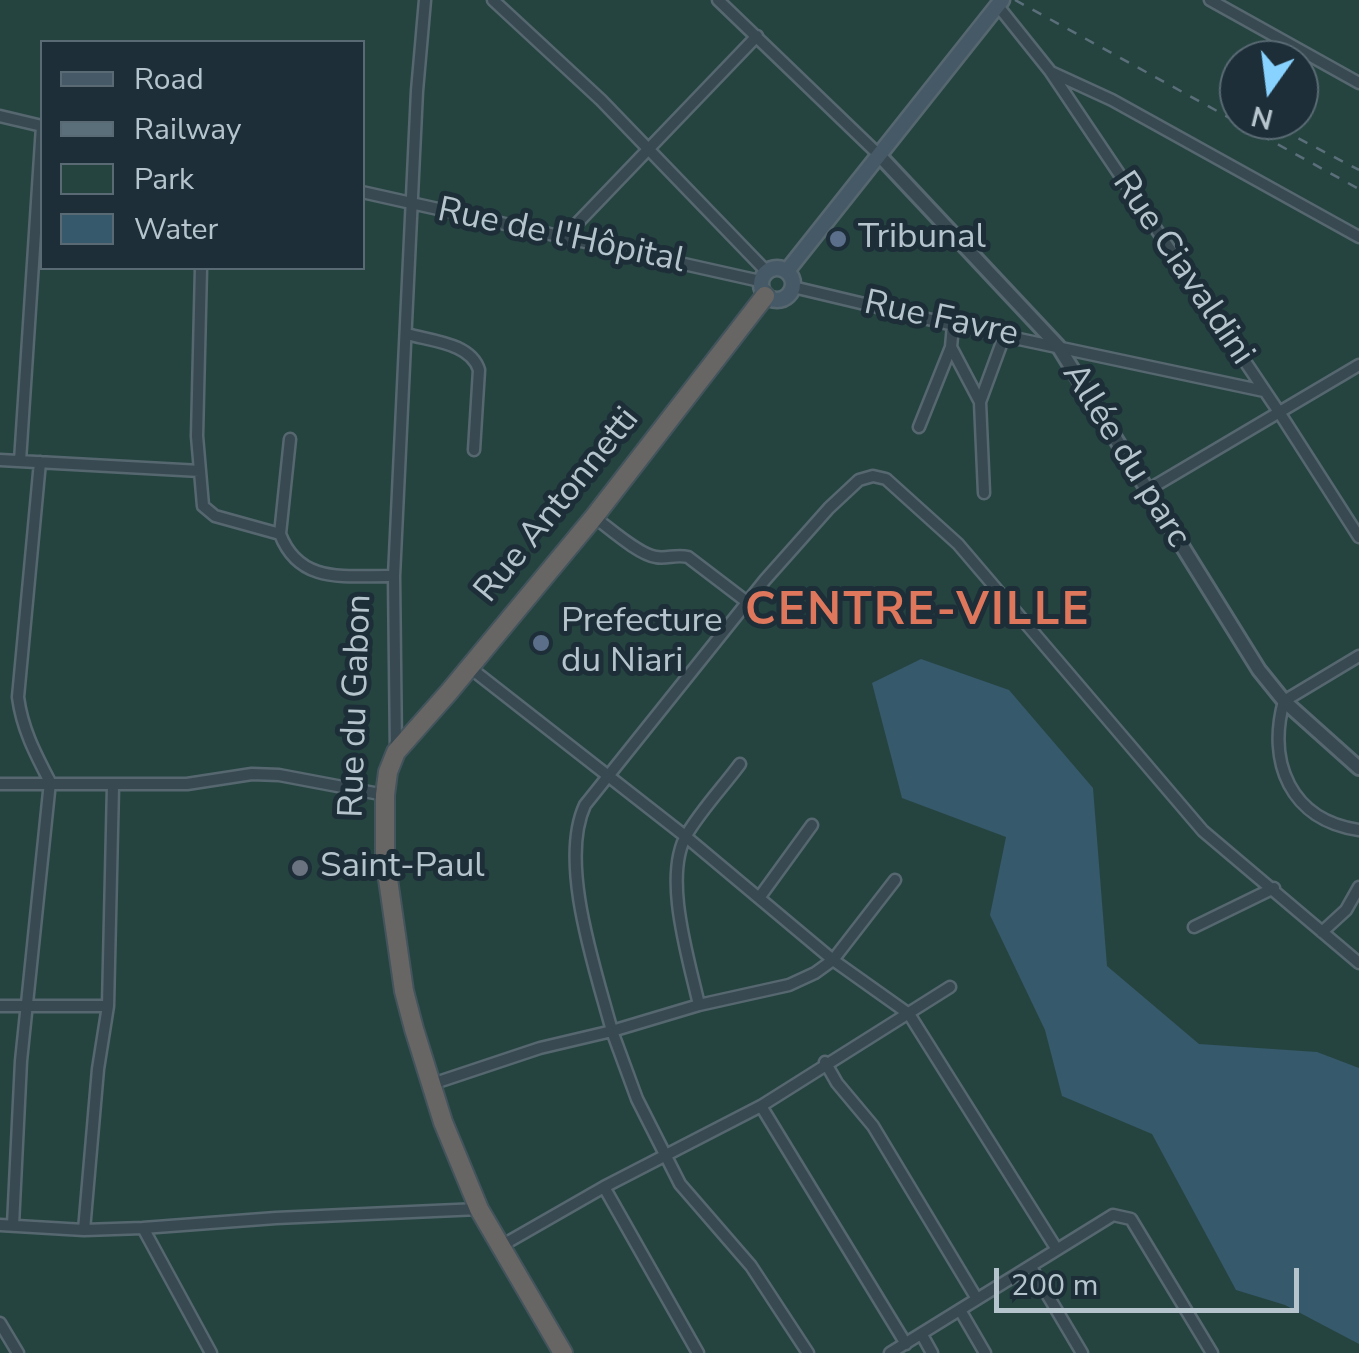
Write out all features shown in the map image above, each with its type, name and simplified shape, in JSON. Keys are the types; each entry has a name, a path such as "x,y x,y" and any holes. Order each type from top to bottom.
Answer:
{"highway":[{"name":"Rue Antonnetti","path":"396,752 594,517 764,283"},
{"name":"Rue du Gabon","path":"396,752 385,795 385,858 404,992 443,1122 479,1209 564,1353"}],"main road":[{"path":"787,271 1000,3"},
{"path":"776,268 787,271 793,287 785,298 771,300 764,283 776,268"}],"street":[{"name":"Rue du Gabon","path":"396,752 394,576 417,91 425,0"},
{"path":"493,0 649,150 764,283"},
{"path":"718,0 878,154"},
{"path":"1210,0 1359,83"},
{"name":"Rue Ciavaldini","path":"1000,3 1279,412 1359,537"},
{"path":"566,236 757,36"},
{"path":"1050,72 1112,100 1359,237"},
{"path":"0,116 40,126"},
{"name":"Allée du parc","path":"878,154 1058,346 1259,670 1284,701 1359,768"},
{"path":"20,462 40,157"},
{"name":"Rue de l'Hôpital","path":"365,193 764,283"},
{"path":"201,270 197,436 203,506 207,512 280,534"},
{"name":"Rue Favre","path":"793,287 1264,392"},
{"path":"919,427 951,347 953,325"},
{"path":"407,334 466,350 476,359 479,370 474,450"},
{"path":"984,493 980,402 1005,334"},
{"path":"951,347 980,402"},
{"path":"1146,491 1359,365"},
{"path":"290,439 280,534 288,555 320,573 394,576"},
{"path":"0,460 200,471"},
{"path":"40,462 18,697 32,748 50,782 6,1225 84,1230 479,1209"},
{"path":"808,1353 751,1266 690,1197 636,1099 612,1032 580,911 578,821 585,805 747,602 828,508 859,480 873,476 886,479 958,544 1203,831 1359,963"},
{"path":"594,517 645,554 656,558 678,554 688,557 747,602"},
{"path":"1359,656 1284,701 1277,728 1277,747 1290,790 1332,823 1359,830"},
{"path":"469,667 685,836 833,960 909,1014 1056,1248"},
{"path":"699,1005 679,910 680,856 685,836 740,764"},
{"path":"0,784 187,784 228,776 265,775 385,795"},
{"path":"84,1230 98,1069 108,1006 113,786"},
{"path":"760,898 812,825"},
{"path":"432,1084 540,1048 789,984 816,973 833,960 894,880"},
{"path":"1322,932 1346,910 1359,887"},
{"path":"1194,927 1274,888"},
{"path":"501,1246 604,1187 761,1106 825,1062 950,987"},
{"path":"0,1006 108,1006"},
{"path":"825,1062 872,1126 978,1299"},
{"path":"761,1106 906,1344"},
{"path":"604,1187 698,1353"},
{"path":"890,1353 1114,1215 1130,1218 1212,1353"},
{"path":"143,1228 211,1353"},
{"path":"1031,1267 1082,1353"},
{"path":"960,1310 986,1353"},
{"path":"0,1323 18,1353"},
{"path":"922,1335 932,1353"}],"green space":[{"path":"0,0 1359,0 1359,1353 0,1353"}],"water":[{"path":"921,659 1009,690 1093,788 1107,966 1199,1044 1317,1052 1359,1068 1359,1344 1285,1305 1236,1290 1152,1134 1062,1096 1045,1030 990,915 1006,837 902,798 872,683"}],"railway":[{"path":"1015,0 1359,189"},
{"path":"1301,140 1359,170"}],"place":[{"name":"Tribunal","path":"838,239"},
{"name":"Prefecture du Niari","path":"541,643"},
{"name":"Saint-Paul","path":"300,868"}],"district":[{"name":"CENTRE-VILLE","path":"918,613"}]}
